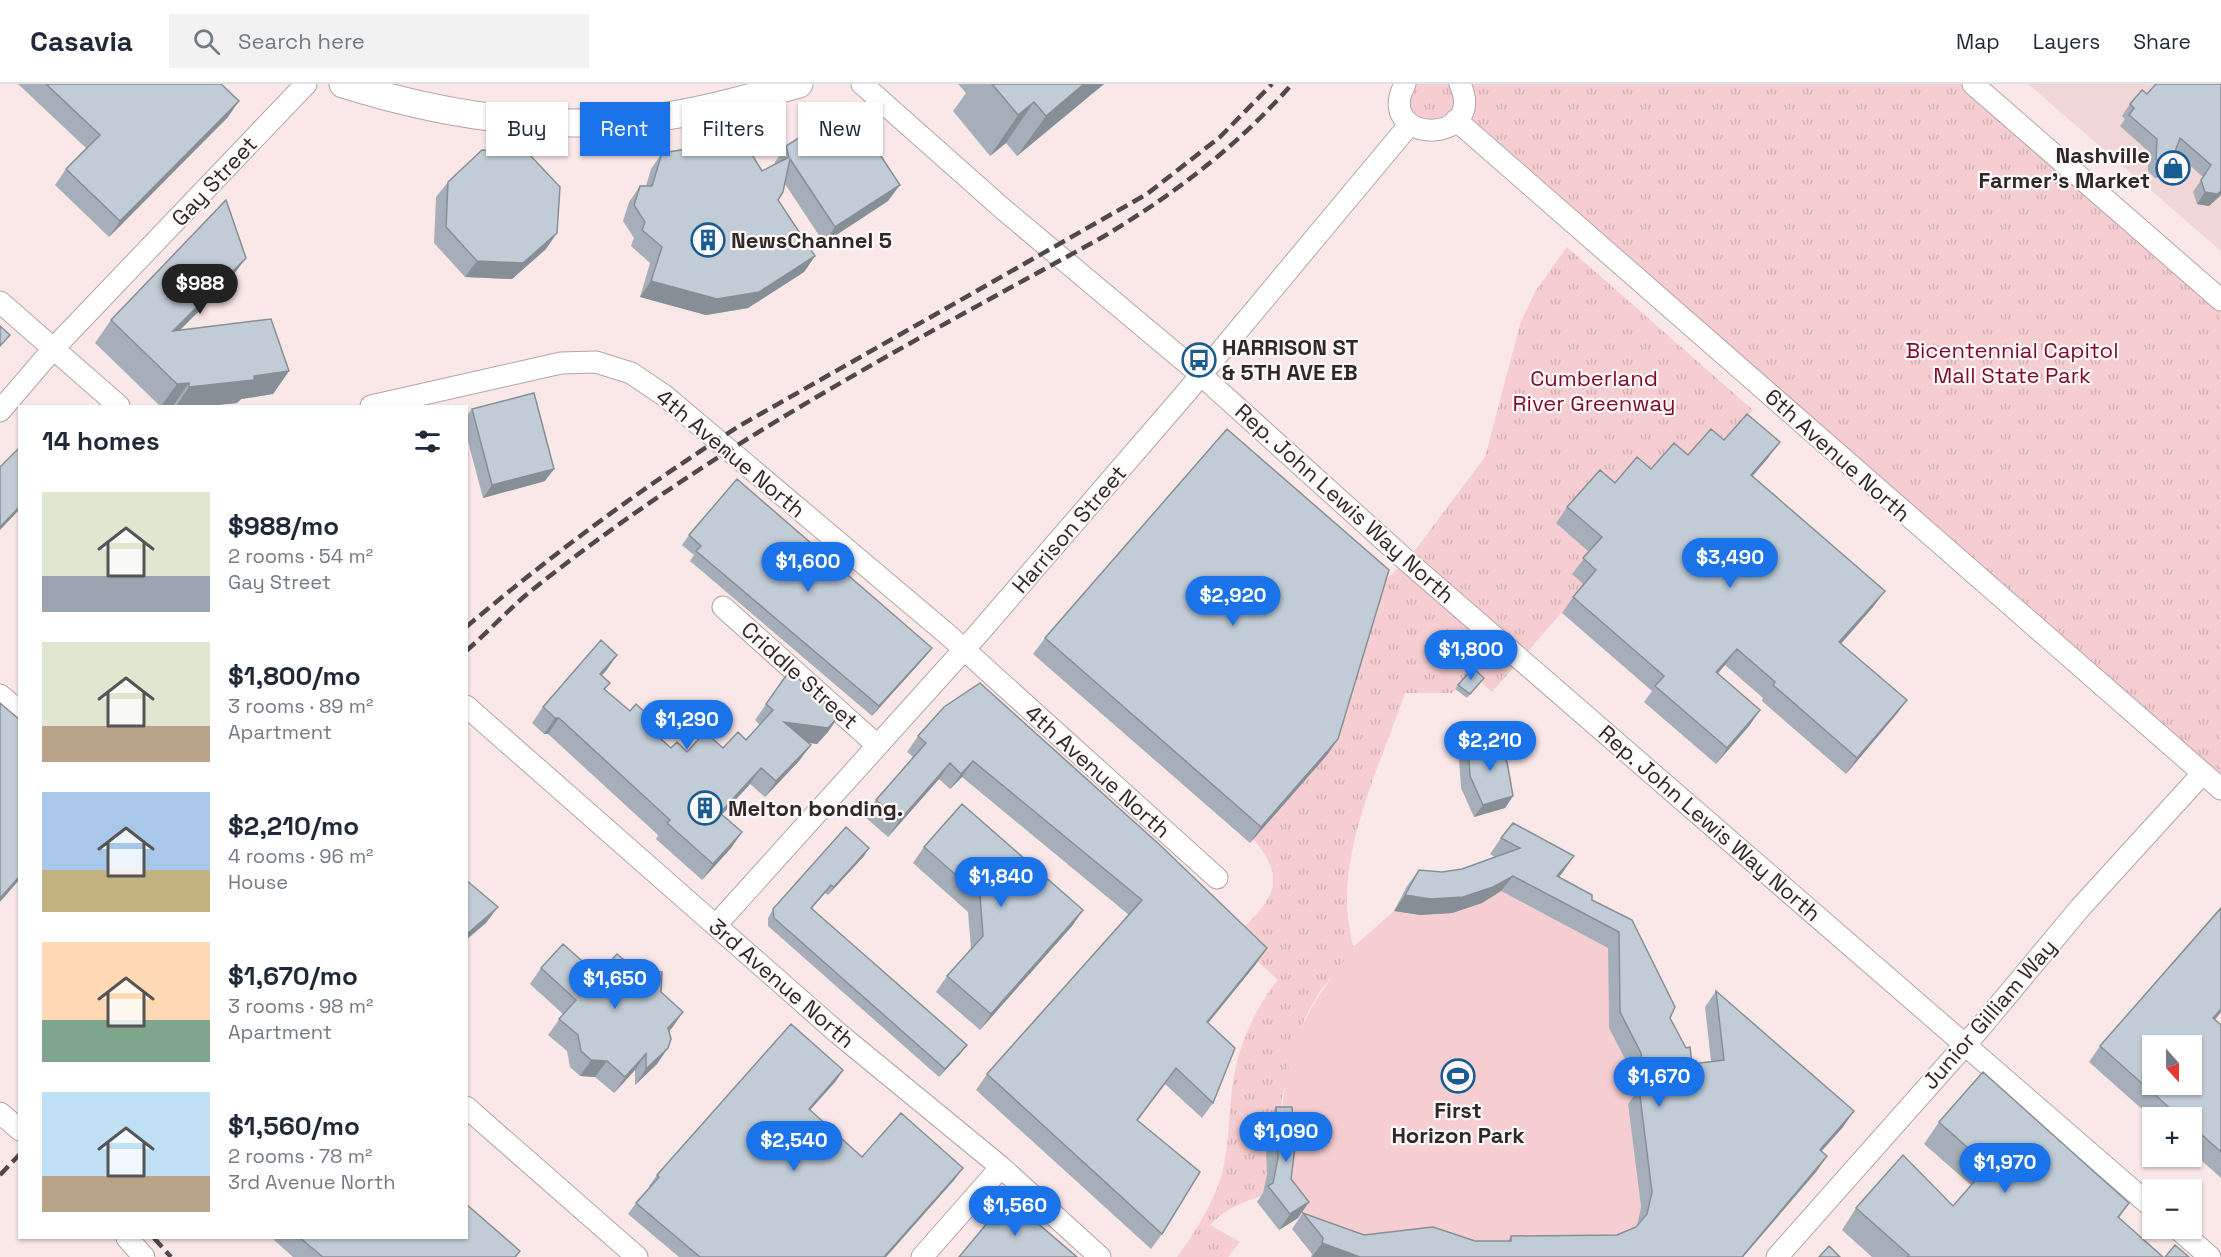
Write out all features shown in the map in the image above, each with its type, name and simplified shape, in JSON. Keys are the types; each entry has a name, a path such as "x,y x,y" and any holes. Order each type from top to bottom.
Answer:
{"main road":[{"path":"343,84 388,98 457,114 543,124 636,120 734,102 799,84"}],"street":[{"name":"Gay Street","path":"0,411 53,349 306,84"},
{"name":"Rep. John Lewis Way North","path":"862,84 997,204 1201,375 1415,568 2142,1198"},
{"path":"1405,84 1400,103 1402,112 1410,124 1420,130 1436,132 1445,129 1456,120 1464,101 1460,84"},
{"path":"1973,84 2221,300"},
{"name":"6th Avenue North","path":"1456,120 2221,789"},
{"name":"Harrison Street","path":"716,925 963,650 1201,375 1410,124"},
{"path":"0,302 118,405"},
{"name":"4th Avenue North","path":"375,405 561,363 596,362 631,373 665,396 963,650 1217,879"},
{"name":"Criddle Street","path":"723,606 877,745"},
{"path":"0,695 18,710"},
{"name":"3rd Avenue North","path":"468,708 839,1034 1001,1167 1100,1257"},
{"name":"Junior Gilliam Way","path":"1777,1257 2080,908 2203,773"},
{"path":"468,1109 637,1257"},
{"path":"0,1113 18,1128"},
{"path":"922,1257 1001,1167"},
{"path":"128,1239 144,1257"},
{"path":"2190,1239 2210,1257"}],"shaded area":[{"name":"Nashville Farmer's Market","path":"2028,84 2221,84 2221,251"}],"green space":[{"name":"Bicentennial Capitol Mall State Park","path":"1405,84 1973,84 2221,300 2221,789 1456,120 1416,128"},
{"name":"Cumberland River Greenway","path":"1567,247 1753,410 1713,456 1591,553 1585,586 1492,692 1470,672 1452,693 1405,693 1367,797 1352,850 1347,904 1354,950 1320,991 1304,1020 1282,1097 1281,1117 1268,1165 1263,1196 1234,1207 1210,1225 1240,1242 1228,1257 1177,1257 1201,1220 1220,1181 1226,1151 1234,1076 1240,1052 1259,1007 1278,980 1233,939 1264,905 1273,882 1272,870 1265,855 1253,839 1378,586 1407,561 1485,457 1521,321 1536,290"},
{"name":"First Horizon Park","path":"1501,891 1608,948 1609,1028 1630,1069 1633,1103 1628,1104 1641,1207 1638,1226 1621,1246 1313,1237 1279,1195 1284,1092 1289,1064 1298,1037 1311,1010 1353,947 1394,911 1422,915 1449,912 1475,904"}],"building":[{"path":"46,84 221,84 239,101 120,221 66,169 100,135"},
{"path":"992,84 1084,84 1046,116 1034,102 1018,115"},
{"path":"2156,84 2221,84 2221,191 2217,194 2205,192 2201,180 2211,165 2180,138 2171,163 2163,166 2156,159 2157,139 2129,115 2134,108 2130,104 2142,90 2147,94"},
{"name":"NewsChannel 5","path":"798,138 798,156 881,156 900,185 835,227 790,159 783,192 778,200 815,256 759,292 717,299 651,281 662,247 642,230 645,222 634,205 640,186 652,186 661,156 670,156 670,152 682,150 682,156 753,156 762,171 789,157 786,146"},
{"path":"482,150 486,150 486,156 531,156 560,187 557,233 523,263 477,261 446,227 448,182"},
{"path":"226,200 246,258 173,331 271,319 289,371 254,376 254,380 189,387 189,383 177,384 111,320"},
{"path":"0,326 10,335 0,346"},
{"path":"534,393 554,469 492,485 472,409"},
{"path":"1747,414 1780,442 1751,475 1885,591 1839,642 1907,700 1857,758 1773,685 1775,682 1737,649 1716,672 1760,710 1727,748 1655,686 1664,676 1573,597 1596,570 1583,558 1602,537 1567,507 1600,470 1615,483 1637,457 1651,469 1674,443 1688,455 1711,429 1724,440"},
{"path":"1227,429 1389,570 1338,739 1261,827 1045,638"},
{"path":"18,449 18,508 0,527 0,467"},
{"path":"737,479 932,648 879,706 696,551 701,546 689,535"},
{"path":"601,640 617,655 600,674 610,683 604,689 630,711 636,704 649,716 643,723 671,748 677,742 687,752 705,732 723,748 738,732 746,740 773,710 766,704 790,670 810,690 816,689 822,694 823,701 839,716 828,728 784,722 811,745 776,781 761,768 720,813 742,832 713,864 667,823 670,820 559,718 555,718 543,707"},
{"path":"1473,668 1484,678 1470,694 1458,685"},
{"path":"980,683 1161,846 1267,948 1207,1022 1235,1048 1213,1103 1176,1068 1137,1120 1200,1172 1162,1234 987,1074 1142,900 973,761 961,774 950,763 899,821 876,800 926,743 918,736 944,707"},
{"path":"0,703 18,718 18,878 0,898"},
{"path":"1493,739 1507,762 1513,796 1483,805 1470,776 1468,747"},
{"path":"962,804 1083,910 991,1014 947,976 983,936 980,896 924,847"},
{"path":"1513,823 1574,856 1557,876 1592,895 1592,900 1632,920 1675,1007 1670,1018 1686,1048 1690,1047 1692,1064 1724,1060 1716,991 1854,1111 1820,1150 1827,1156 1742,1257 1360,1257 1322,1243 1323,1238 1303,1213 1364,1235 1433,1227 1475,1241 1511,1241 1511,1236 1617,1235 1636,1227 1647,1214 1652,1192 1639,1088 1644,1087 1641,1053 1620,1012 1619,932 1513,876 1493,887 1463,897 1431,899 1405,895 1419,870 1442,872 1462,869 1520,848 1501,838"},
{"path":"846,827 869,848 834,887 831,885 811,908 967,1045 945,1069 774,918 773,909"},
{"path":"468,882 498,907 468,933"},
{"path":"2221,908 2221,1009 2213,1018 2221,1025 2221,1152 2202,1135 2202,1107 2169,1107 2155,1095 2202,1095 2202,1035 2142,1035 2142,1083 2100,1046"},
{"path":"563,944 598,975 617,954 636,970 662,972 661,992 683,1012 668,1028 671,1039 668,1048 646,1069 646,1054 625,1077 607,1061 591,1060 581,1051 578,1035 559,1019 576,1000 541,968"},
{"path":"791,1024 843,1070 809,1109 862,1157 901,1113 963,1168 884,1257 700,1257 636,1203 659,1177 657,1175"},
{"path":"1983,1072 2129,1203 2118,1217 2163,1257 1907,1257 1909,1255 1856,1208 1903,1155 1953,1206 1988,1166 1939,1122"},
{"path":"1276,1107 1292,1107 1295,1147 1291,1179 1309,1202 1290,1214 1268,1186 1273,1183 1278,1158"},
{"path":"1008,1198 1077,1257 959,1257"},
{"path":"468,1206 520,1251 515,1257 323,1257 301,1239 468,1239"},
{"path":"2175,1245 2189,1257 2165,1257"},
{"path":"1829,1246 1840,1257 1819,1257"}],"railway":[{"path":"468,625 600,521 741,425 1147,194 1220,137 1272,84"},
{"path":"468,649 526,595 593,543 662,494 733,448 878,361 1101,238 1153,205 1227,149 1292,84"},
{"path":"0,1175 18,1156"},
{"path":"155,1239 171,1257"}],"place":[{"name":"Nashville Farmer's Market","path":"2173,168"},
{"name":"NewsChannel 5","path":"708,240"},
{"name":"HARRISON ST & 5TH AVE EB","path":"1199,360"},
{"name":"Melton bonding.","path":"705,808"},
{"name":"First Horizon Park","path":"1458,1076"}]}
